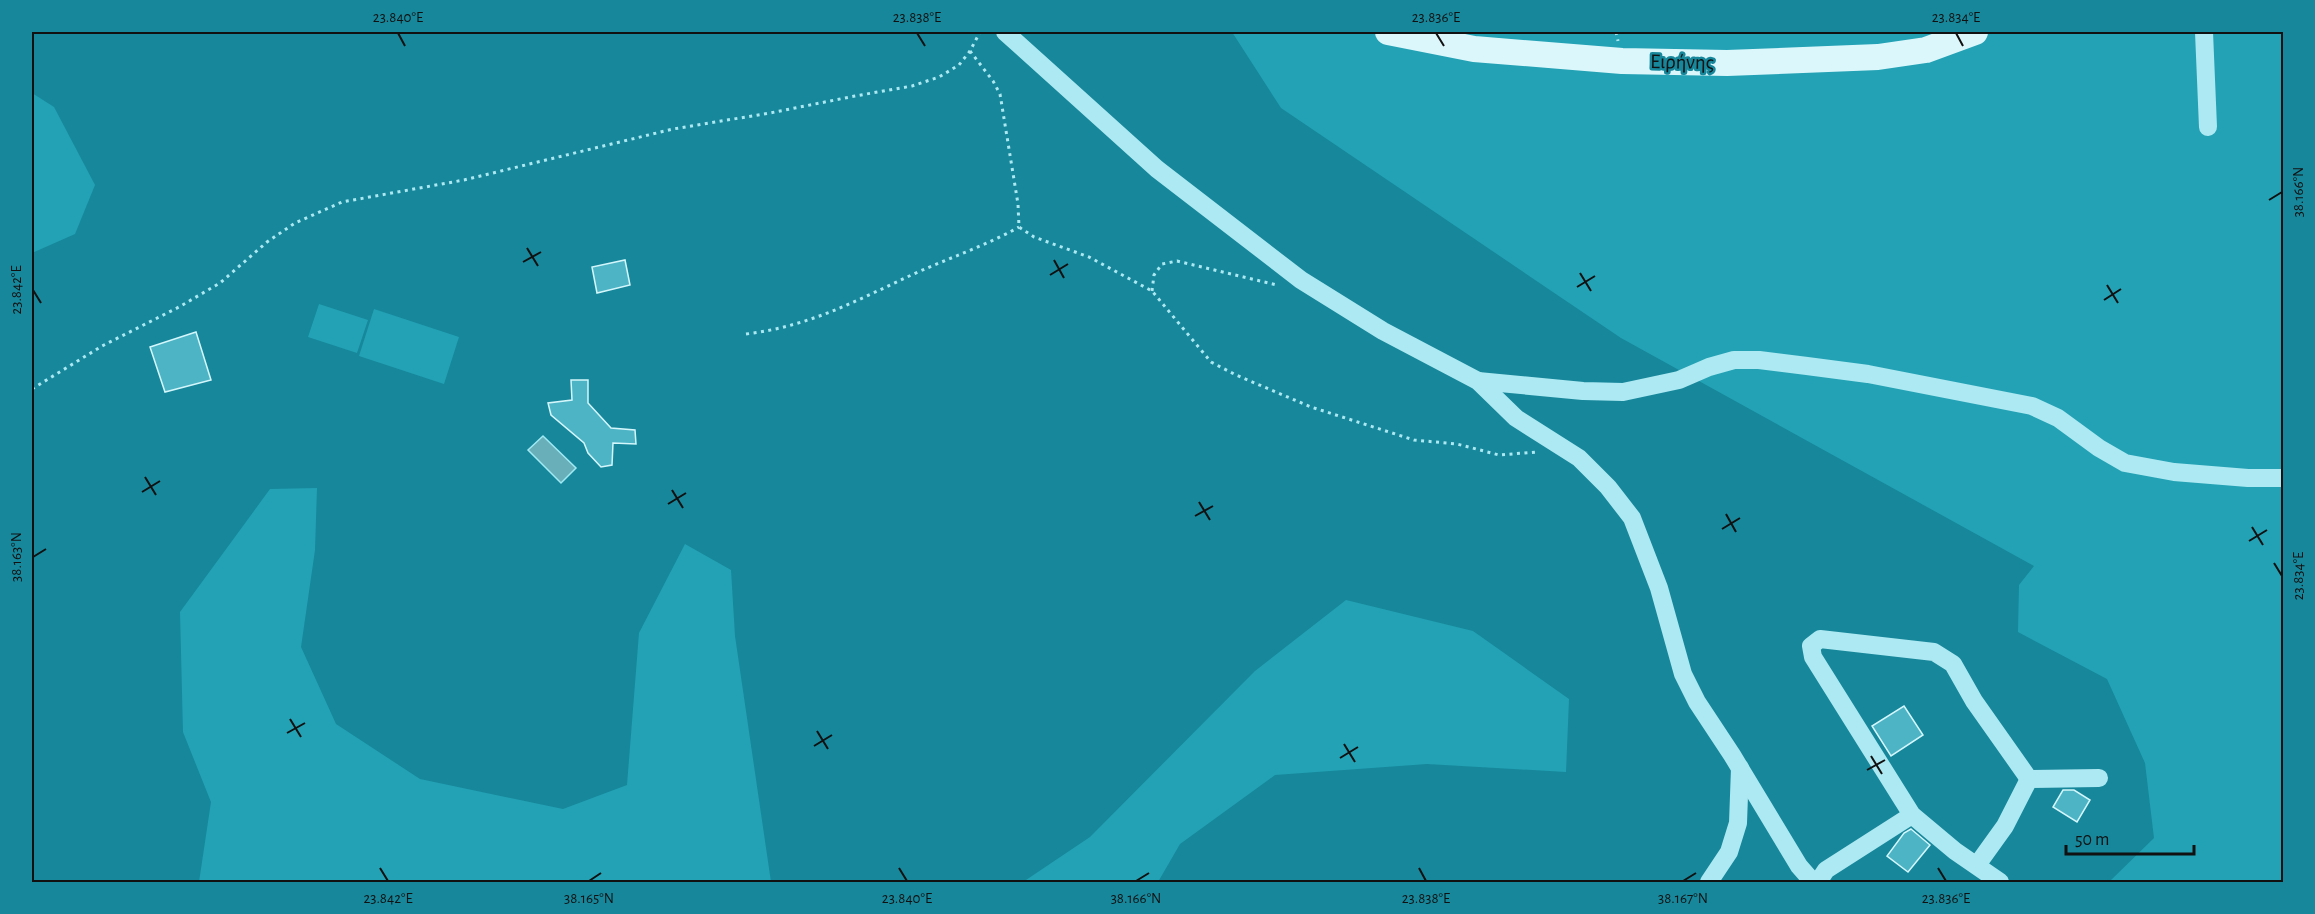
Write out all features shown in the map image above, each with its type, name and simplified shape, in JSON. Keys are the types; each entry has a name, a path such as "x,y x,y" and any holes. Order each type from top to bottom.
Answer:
{"street":[{"path":"1005,32 1157,169 1300,279 1383,331 1478,381 1516,418 1579,458 1608,487 1632,518 1659,588 1683,674 1697,702 1799,866 1814,882"},
{"name":"Ειρήνης","path":"1388,32 1474,49 1622,60 1727,63 1878,57 1926,50 1975,32"},
{"path":"2204,32 2208,127"},
{"path":"1478,381 1582,391 1623,392 1679,380 1709,367 1734,360 1788,363 1868,374 2032,406 2058,418 2099,448 2125,463 2174,472 2248,478 2283,478"},
{"path":"2000,882 1955,851 1912,816 1813,657 1811,646 1820,639 1934,652 1953,664 1974,701 2029,779"},
{"path":"1709,882 1729,852 1738,823 1740,768"},
{"path":"2029,779 2099,778"},
{"path":"1977,866 2005,826 2029,779"},
{"path":"1818,882 1827,870 1912,816"}],"path":[{"path":"32,389 102,346 179,307 220,283 267,242 295,223 342,202 464,180 673,129 912,87 939,77 959,65 980,32"},
{"path":"970,51 1000,94 1018,204 1019,227"},
{"path":"1019,227 1034,237 1089,257 1152,291 1211,362 1311,407 1414,440 1457,444 1499,455 1530,454 1562,446"},
{"path":"746,334 804,323 846,307 912,275 994,241 1019,227"},
{"path":"1152,291 1154,276 1162,264 1177,261 1288,287"}],"green space":[{"path":"1232,32 2283,32 2283,882 2109,882 2154,838 2145,763 2107,679 2018,632 2019,585 2034,566 1621,338 1281,108"},
{"path":"32,93 54,107 95,185 75,234 32,253"},
{"path":"319,304 368,320 357,353 308,337"},
{"path":"374,309 459,337 444,384 359,356"},
{"path":"317,488 315,550 301,647 336,724 420,779 563,809 627,785 639,633 685,544 731,570 735,636 771,882 199,882 211,802 183,732 180,612 270,489"},
{"path":"1346,600 1473,631 1569,699 1566,772 1427,764 1275,775 1180,844 1158,882 1023,882 1090,837 1255,671"}],"water":[{"path":"543,436 576,468 561,483 528,450"}],"building":[{"path":"625,260 630,285 597,293 592,267"},
{"path":"196,332 211,380 165,392 150,347"},
{"path":"571,380 588,380 588,403 611,428 635,430 636,444 613,443 612,465 601,467 588,453 584,443 551,415 548,403 572,400"},
{"path":"1904,706 1923,735 1891,756 1872,726"},
{"path":"2063,790 2074,790 2090,800 2077,822 2053,807"},
{"path":"1911,829 1930,845 1908,872 1887,856 1904,833"}]}
